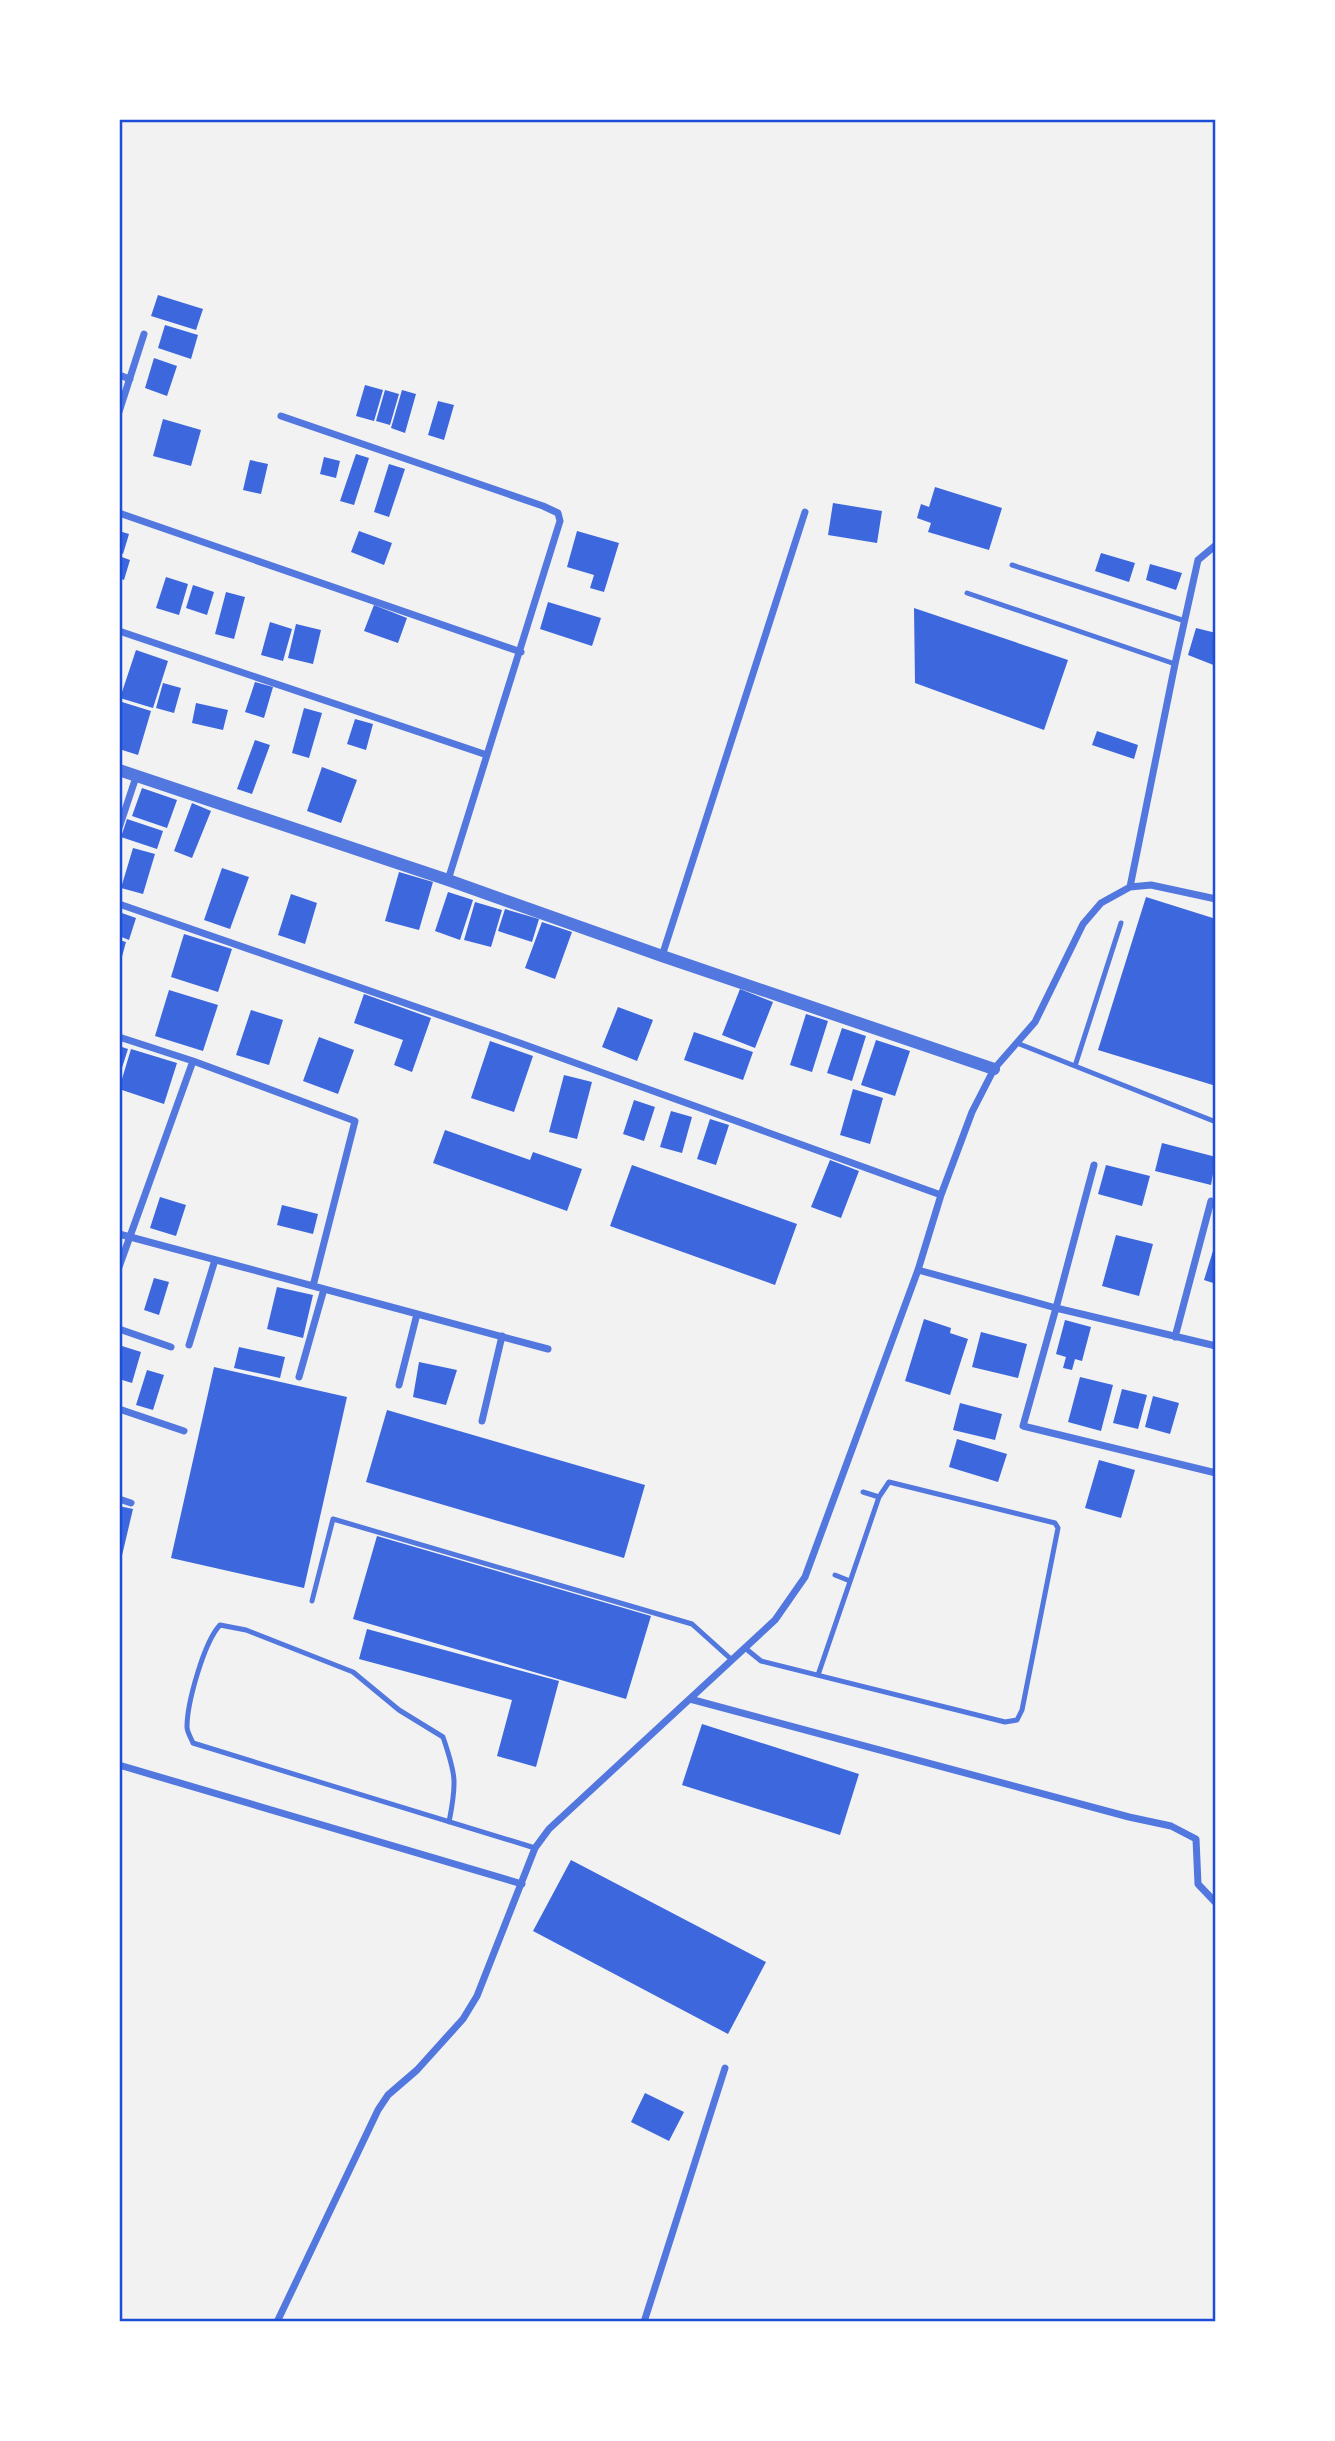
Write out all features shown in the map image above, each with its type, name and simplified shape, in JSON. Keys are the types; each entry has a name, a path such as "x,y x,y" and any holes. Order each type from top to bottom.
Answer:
{"street":[{"path":"119,412 145,334"},
{"path":"119,375 130,379"},
{"path":"281,416 558,513 560,521 521,652 448,880"},
{"path":"662,956 804,512"},
{"path":"119,513 521,652"},
{"path":"1130,887 1198,560 1216,545"},
{"path":"119,631 487,755"},
{"path":"119,770 448,880 993,1069"},
{"path":"119,828 136,777"},
{"path":"277,2322 378,2110 388,2095 417,2070 463,2019 477,1996 535,1849 549,1829 775,1620 805,1577 918,1270 941,1195 972,1112 993,1069 1035,1022 1083,923 1101,903 1130,887 1151,885 1216,899"},
{"path":"119,904 520,1043 941,1195"},
{"path":"119,1037 193,1060 355,1121 313,1286"},
{"path":"119,1266 193,1060"},
{"path":"1094,1166 1023,1426 1216,1473"},
{"path":"1175,1337 1211,1200"},
{"path":"119,1234 548,1349"},
{"path":"189,1345 215,1260"},
{"path":"918,1270 1056,1308 1216,1346"},
{"path":"299,1377 324,1289"},
{"path":"399,1385 417,1314"},
{"path":"119,1329 171,1347"},
{"path":"482,1421 502,1336"},
{"path":"119,1409 184,1431"},
{"path":"119,1499 131,1503"},
{"path":"690,1699 1116,1814 1171,1826 1196,1839 1198,1884 1216,1903"},
{"path":"119,1765 522,1884"},
{"path":"644,2322 725,2068"}],"lane":[{"path":"1012,565 1185,621"},
{"path":"967,593 1175,664"},
{"path":"1075,1066 1121,922"},
{"path":"1017,1043 1216,1122"},
{"path":"745,1648 761,1661 1005,1722 1017,1720 1022,1710 1058,1528 1055,1523 889,1482 879,1497 818,1675"},
{"path":"863,1492 879,1497"},
{"path":"312,1601 333,1519 692,1624 732,1660"},
{"path":"835,1575 850,1581"},
{"path":"449,1822 455,1794 455,1773 443,1737 399,1710 353,1672 246,1630 219,1625 211,1635 198,1676 187,1729 193,1742 535,1849"}],"building":[{"path":"158,295 203,309 196,330 151,316"},
{"path":"165,325 198,335 191,359 158,348"},
{"path":"154,358 177,366 167,396 145,388"},
{"path":"365,385 383,390 374,421 356,416"},
{"path":"385,390 399,394 390,425 376,421"},
{"path":"402,390 416,394 405,433 391,428"},
{"path":"438,401 454,405 444,440 428,435"},
{"path":"163,419 201,430 191,466 153,456"},
{"path":"356,454 369,458 354,505 340,501"},
{"path":"324,457 340,461 336,478 320,474"},
{"path":"250,460 268,464 261,494 243,490"},
{"path":"389,464 405,469 389,517 374,512"},
{"path":"935,487 1002,508 989,550 928,532 931,523 917,518 921,504 929,507"},
{"path":"833,503 882,511 877,543 828,535"},
{"path":"119,531 129,534 123,554 119,552"},
{"path":"359,531 392,543 384,565 351,552"},
{"path":"577,531 619,543 604,592 590,588 594,575 567,567"},
{"path":"1101,553 1135,563 1129,582 1095,571"},
{"path":"119,556 130,560 124,580 119,578"},
{"path":"1150,564 1182,573 1176,590 1146,580"},
{"path":"166,577 188,584 179,615 156,608"},
{"path":"193,585 214,592 207,615 186,608"},
{"path":"226,592 245,597 234,639 215,634"},
{"path":"548,602 601,618 592,646 540,629"},
{"path":"374,605 407,618 398,643 364,631"},
{"path":"914,608 1068,660 1044,730 915,683"},
{"path":"270,622 292,629 283,661 261,655"},
{"path":"296,624 321,630 313,664 288,658"},
{"path":"1196,628 1216,633 1216,666 1188,655"},
{"path":"136,650 168,661 153,708 120,698"},
{"path":"255,682 273,687 264,718 245,712"},
{"path":"163,683 181,688 174,713 156,708"},
{"path":"122,702 151,711 138,755 119,749 119,712"},
{"path":"196,703 228,710 223,730 192,723"},
{"path":"304,708 322,713 309,758 292,753"},
{"path":"355,719 373,724 366,750 347,744"},
{"path":"1097,731 1138,745 1134,759 1092,745"},
{"path":"255,740 270,745 252,794 237,789"},
{"path":"322,767 357,780 341,823 307,811"},
{"path":"142,788 177,800 167,828 132,816"},
{"path":"192,803 211,811 192,858 174,851"},
{"path":"127,819 163,831 157,849 121,837"},
{"path":"133,848 155,854 143,894 121,888"},
{"path":"222,868 249,877 230,929 204,920"},
{"path":"399,872 433,882 419,930 385,921"},
{"path":"448,892 473,900 460,940 435,931"},
{"path":"291,894 317,903 305,944 278,935"},
{"path":"1146,897 1216,919 1216,1086 1098,1050"},
{"path":"475,902 502,910 491,947 464,940"},
{"path":"505,909 539,919 532,942 498,931"},
{"path":"119,912 136,918 129,940 119,936"},
{"path":"542,922 572,932 555,979 525,968"},
{"path":"184,934 232,949 218,992 171,977"},
{"path":"119,940 126,942 120,964 119,964"},
{"path":"740,989 773,1002 755,1048 722,1035"},
{"path":"169,990 218,1005 203,1051 155,1036"},
{"path":"364,994 431,1018 412,1072 394,1065 403,1040 354,1023"},
{"path":"618,1007 653,1020 637,1061 602,1047"},
{"path":"251,1010 283,1020 269,1065 236,1055"},
{"path":"806,1014 828,1021 812,1072 790,1065"},
{"path":"842,1028 866,1036 852,1081 827,1073"},
{"path":"694,1032 753,1052 743,1080 684,1060"},
{"path":"319,1037 354,1050 338,1094 303,1081"},
{"path":"876,1040 910,1051 895,1096 861,1085"},
{"path":"490,1041 533,1056 514,1112 471,1098"},
{"path":"119,1046 128,1049 120,1074 119,1074"},
{"path":"131,1049 177,1063 164,1104 119,1089"},
{"path":"564,1075 592,1082 577,1139 549,1132"},
{"path":"853,1089 883,1098 870,1144 840,1135"},
{"path":"634,1100 655,1107 644,1141 623,1134"},
{"path":"671,1111 692,1117 682,1153 660,1147"},
{"path":"710,1119 729,1125 716,1165 697,1159"},
{"path":"445,1130 530,1160 533,1152 582,1169 567,1211 433,1163"},
{"path":"1162,1143 1216,1157 1211,1185 1155,1171"},
{"path":"830,1160 859,1171 841,1218 811,1207"},
{"path":"632,1165 797,1224 775,1285 610,1226"},
{"path":"1106,1165 1150,1176 1142,1206 1098,1194"},
{"path":"160,1197 186,1205 176,1236 150,1228"},
{"path":"282,1205 318,1214 313,1234 277,1225"},
{"path":"1116,1235 1153,1244 1139,1296 1102,1286"},
{"path":"1216,1241 1216,1284 1204,1280"},
{"path":"154,1278 169,1282 159,1315 144,1310"},
{"path":"277,1287 313,1295 303,1338 267,1329"},
{"path":"924,1319 951,1328 950,1333 968,1339 950,1395 905,1381"},
{"path":"1065,1320 1091,1327 1082,1361 1075,1359 1072,1370 1063,1368 1066,1357 1056,1354"},
{"path":"981,1332 1027,1344 1018,1378 972,1367"},
{"path":"122,1346 141,1352 132,1383 119,1379"},
{"path":"239,1347 285,1357 280,1378 234,1368"},
{"path":"419,1362 457,1370 446,1405 413,1397"},
{"path":"214,1367 347,1397 304,1588 171,1558"},
{"path":"147,1370 164,1375 153,1410 136,1405"},
{"path":"1080,1377 1113,1385 1101,1431 1068,1422"},
{"path":"1122,1389 1147,1395 1138,1429 1113,1423"},
{"path":"1153,1396 1179,1403 1170,1434 1145,1427"},
{"path":"960,1403 1002,1414 995,1440 953,1430"},
{"path":"387,1410 645,1485 624,1558 366,1482"},
{"path":"957,1439 1007,1454 998,1482 949,1467"},
{"path":"1099,1460 1135,1470 1121,1518 1085,1508"},
{"path":"119,1506 133,1509 120,1564 119,1564"},
{"path":"377,1536 651,1616 626,1699 353,1619"},
{"path":"367,1629 559,1681 536,1767 497,1756 512,1700 359,1659"},
{"path":"702,1724 859,1774 840,1835 682,1785"},
{"path":"571,1860 766,1962 728,2034 533,1931"},
{"path":"645,2093 684,2112 669,2141 631,2122"}]}
